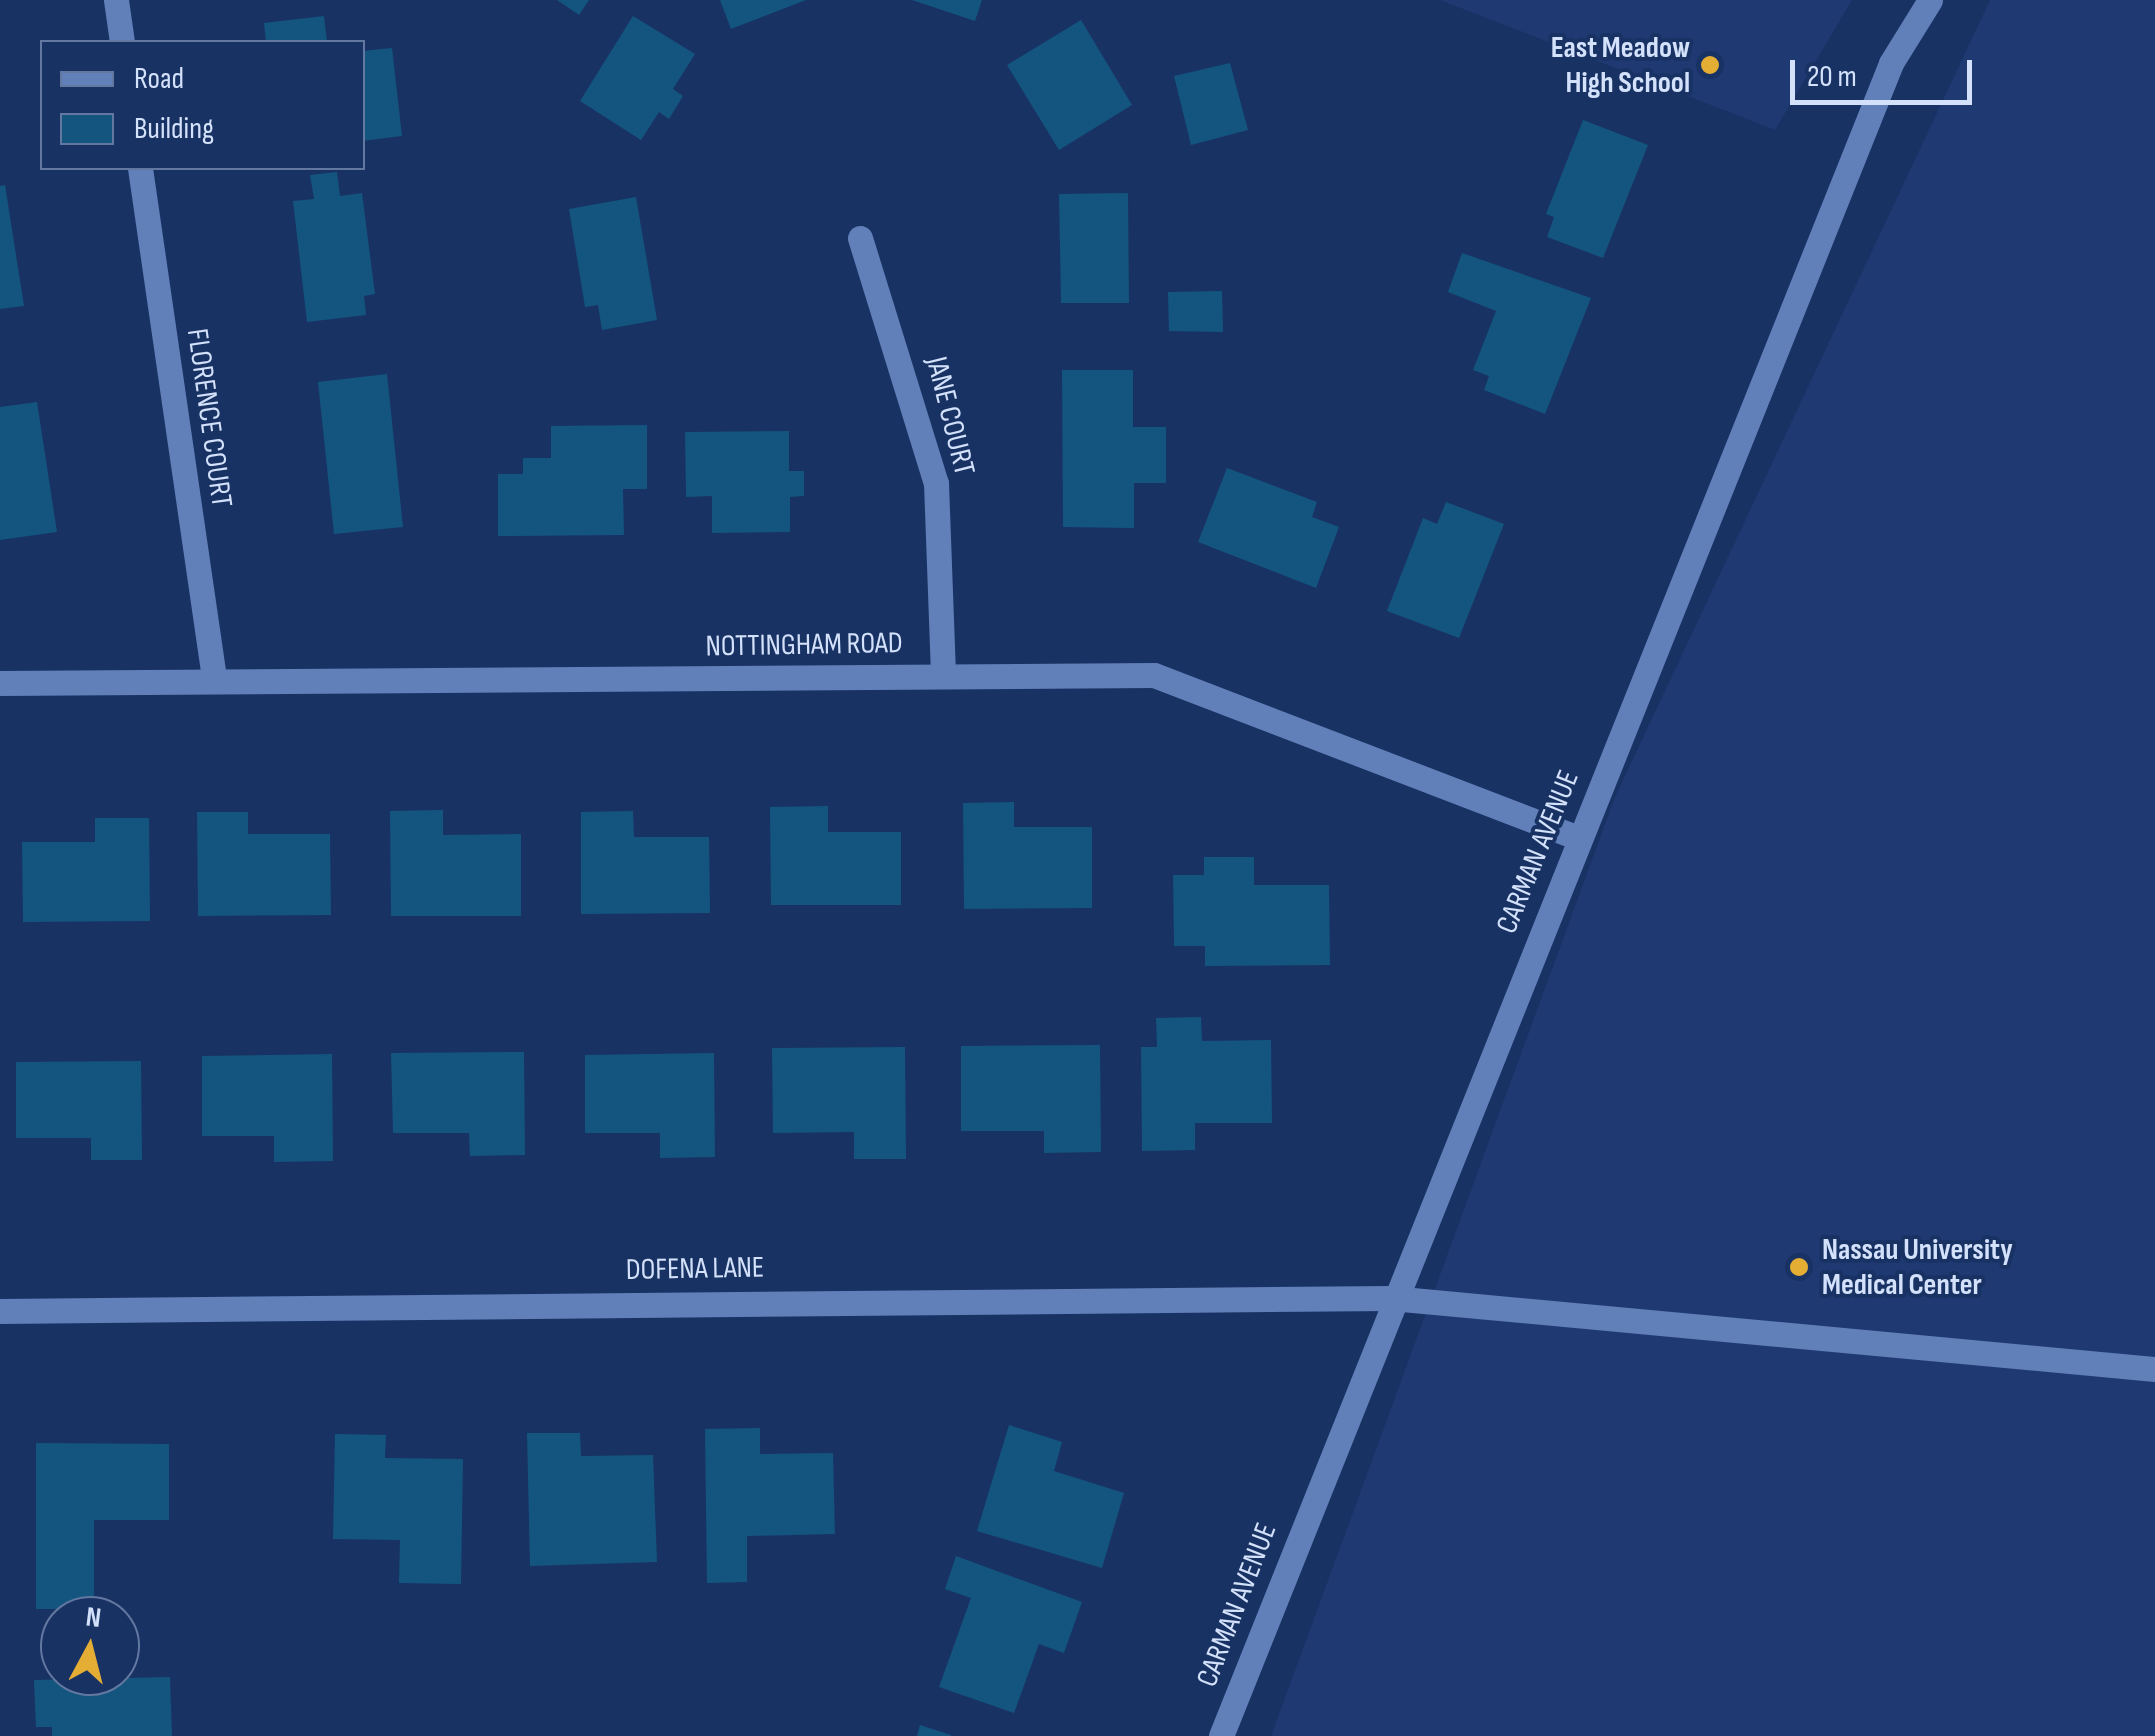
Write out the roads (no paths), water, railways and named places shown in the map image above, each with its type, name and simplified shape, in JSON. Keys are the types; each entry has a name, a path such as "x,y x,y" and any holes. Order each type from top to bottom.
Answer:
{"street":[{"path":"116,0 122,40"},
{"name":"CARMAN AVENUE","path":"1222,1736 1391,1298 1891,63 1930,0"},
{"name":"FLORENCE COURT","path":"140,170 214,678"},
{"name":"JANE COURT","path":"860,238 936,483 943,676"},
{"name":"NOTTINGHAM ROAD","path":"0,683 214,678 1154,674 1579,838"},
{"name":"DOFENA LANE","path":"0,1311 1391,1298 2155,1369"}],"place":[{"name":"East Meadow High School","path":"1710,65"},
{"name":"Nassau University Medical Center","path":"1799,1267"}]}
